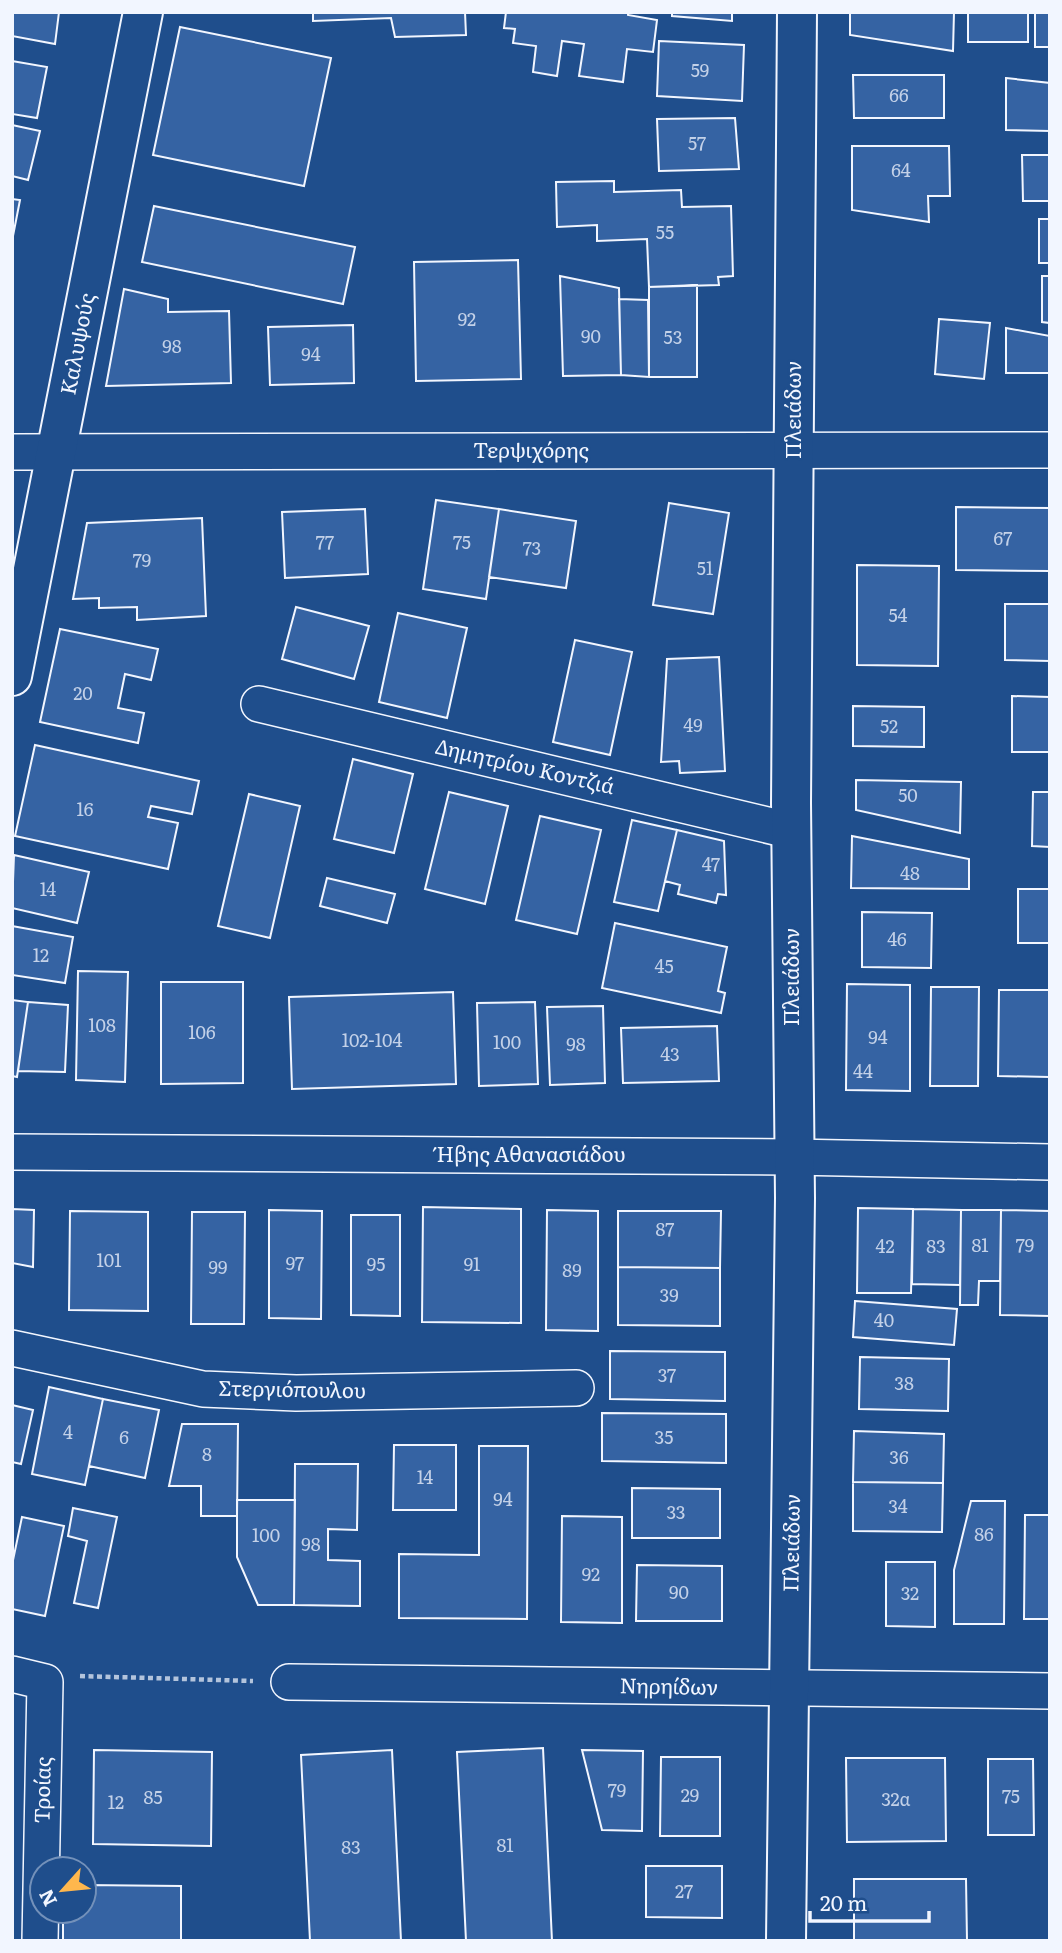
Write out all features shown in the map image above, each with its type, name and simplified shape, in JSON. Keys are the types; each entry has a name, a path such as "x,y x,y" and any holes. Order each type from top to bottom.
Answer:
{"street":[{"name":"Καλυψούς","path":"12,676 143,12"},
{"name":"Πλειάδων","path":"786,1941 795,1198 792,1157 792,831 797,12"},
{"name":"Τερψιχόρης","path":"12,452 1050,450"},
{"name":"Δημητρίου Κοντζιά","path":"259,704 792,831"},
{"name":"Ήβης Αθανασιάδου","path":"12,1152 792,1157 1050,1162"},
{"name":"Στεργιόπουλου","path":"12,1348 203,1389 296,1393 576,1388"},
{"name":"Τροίας","path":"29,1678 40,1941"},
{"name":"Νηρηίδων","path":"289,1682 1050,1691"}],"path":[{"path":"29,1678 66,1676 289,1682"}],"building":[{"path":"12,12 59,12 55,44 12,36"},
{"path":"313,12 465,12 466,35 395,37 391,18 313,21"},
{"path":"506,12 628,12 628,15 657,20 653,52 627,49 623,82 579,76 584,44 562,41 557,76 533,72 536,46 513,43 515,29 504,28"},
{"path":"672,12 732,12 732,21 672,16"},
{"path":"850,12 954,12 953,51 850,35"},
{"path":"968,12 1028,12 1028,42 968,42"},
{"path":"1035,12 1050,12 1050,47 1035,47"},
{"path":"180,27 331,58 304,186 153,155"},
{"path":"659,41 744,45 742,101 657,96"},
{"path":"12,61 47,67 37,118 12,114"},
{"path":"853,75 944,75 944,118 854,118"},
{"path":"1006,78 1050,83 1050,131 1006,130"},
{"path":"735,118 739,169 659,171 657,119"},
{"path":"12,125 40,131 28,180 12,176"},
{"path":"852,146 949,146 950,196 928,196 929,222 852,210"},
{"path":"1022,155 1050,155 1050,201 1023,201"},
{"path":"614,181 614,192 681,190 682,207 731,206 733,276 718,277 719,285 649,287 647,239 597,241 597,225 557,227 556,182"},
{"path":"12,199 20,200 12,241"},
{"path":"154,206 355,247 343,304 142,262"},
{"path":"1039,219 1050,219 1050,263 1039,263"},
{"path":"518,260 521,379 416,381 414,262"},
{"path":"560,276 619,288 621,375 563,376"},
{"path":"1042,276 1050,276 1050,323 1042,322"},
{"path":"697,285 697,377 649,377 649,287"},
{"path":"124,289 168,299 168,312 229,311 231,383 106,386"},
{"path":"619,299 648,300 649,377 621,375"},
{"path":"939,319 990,323 984,379 935,374"},
{"path":"353,325 354,383 270,385 268,327"},
{"path":"1006,328 1050,336 1050,373 1006,373"},
{"path":"436,500 499,509 486,599 423,589"},
{"path":"669,503 729,513 713,614 653,605"},
{"path":"956,507 1050,508 1050,571 956,570"},
{"path":"365,509 368,574 285,578 282,512"},
{"path":"499,509 576,521 566,588 489,577"},
{"path":"202,518 206,616 137,620 137,607 99,608 99,598 73,599 87,523"},
{"path":"857,565 939,566 938,666 857,665"},
{"path":"1005,604 1050,604 1050,661 1005,660"},
{"path":"296,607 369,626 354,679 282,659"},
{"path":"398,613 467,628 447,718 379,702"},
{"path":"60,629 158,649 151,680 125,674 118,708 144,713 138,743 40,722"},
{"path":"575,640 632,652 610,755 553,742"},
{"path":"719,657 725,771 680,773 679,761 661,762 667,659"},
{"path":"1012,696 1050,697 1050,752 1012,752"},
{"path":"853,706 924,707 924,747 853,746"},
{"path":"35,745 199,781 192,814 151,806 148,817 178,823 168,869 15,836"},
{"path":"353,759 413,774 394,853 334,839"},
{"path":"856,780 961,782 960,833 856,810"},
{"path":"449,792 508,806 485,904 425,889"},
{"path":"1033,792 1050,792 1050,847 1032,846"},
{"path":"249,794 300,806 270,938 218,926"},
{"path":"540,816 601,830 577,934 516,920"},
{"path":"632,820 677,830 658,911 614,902"},
{"path":"677,830 724,841 726,895 718,894 716,903 678,894 680,885 665,881"},
{"path":"852,836 969,859 969,889 851,888"},
{"path":"14,855 89,872 77,923 12,908"},
{"path":"327,878 395,894 387,923 320,906"},
{"path":"1018,889 1050,889 1050,943 1018,943"},
{"path":"862,912 932,913 931,968 862,967"},
{"path":"615,923 727,947 718,991 725,993 721,1013 602,988"},
{"path":"12,926 73,937 65,983 12,975"},
{"path":"78,971 128,972 125,1082 76,1080"},
{"path":"161,982 243,982 243,1083 161,1084"},
{"path":"847,984 910,985 910,1091 846,1090"},
{"path":"931,987 979,987 978,1086 930,1086"},
{"path":"999,990 1049,990 1049,1077 998,1076"},
{"path":"453,992 456,1084 292,1089 289,997"},
{"path":"12,1000 28,1002 17,1077 12,1076"},
{"path":"28,1002 68,1005 65,1072 18,1071"},
{"path":"535,1002 538,1084 479,1086 477,1003"},
{"path":"603,1006 605,1083 550,1085 547,1007"},
{"path":"717,1026 719,1081 623,1083 621,1028"},
{"path":"423,1207 521,1209 521,1323 422,1322"},
{"path":"858,1208 913,1209 911,1293 857,1293"},
{"path":"12,1209 34,1210 33,1267 12,1263"},
{"path":"913,1209 961,1210 960,1285 912,1284"},
{"path":"269,1210 322,1211 321,1319 269,1318"},
{"path":"547,1210 598,1211 598,1331 546,1330"},
{"path":"961,1210 1001,1210 1000,1281 979,1281 978,1305 960,1305"},
{"path":"1001,1210 1050,1211 1050,1316 1000,1315"},
{"path":"70,1211 148,1212 148,1311 69,1310"},
{"path":"618,1211 721,1211 720,1268 618,1267"},
{"path":"192,1212 245,1212 244,1324 191,1324"},
{"path":"351,1215 400,1215 400,1316 351,1315"},
{"path":"618,1267 720,1268 720,1326 618,1325"},
{"path":"855,1301 957,1309 954,1345 853,1337"},
{"path":"610,1351 725,1352 725,1401 610,1399"},
{"path":"860,1357 949,1359 948,1411 859,1409"},
{"path":"49,1387 103,1399 85,1485 32,1474"},
{"path":"103,1399 159,1410 145,1478 89,1466"},
{"path":"12,1405 33,1410 21,1464 12,1462"},
{"path":"602,1413 726,1414 726,1463 602,1461"},
{"path":"182,1424 238,1424 237,1516 201,1516 201,1486 169,1486"},
{"path":"854,1431 944,1434 943,1483 853,1482"},
{"path":"394,1445 456,1445 456,1510 393,1510"},
{"path":"479,1446 528,1446 527,1619 399,1618 399,1554 479,1555"},
{"path":"295,1464 358,1464 357,1530 328,1529 328,1560 360,1561 360,1606 294,1605"},
{"path":"853,1482 943,1483 942,1532 853,1531"},
{"path":"632,1488 720,1489 720,1538 632,1538"},
{"path":"237,1500 295,1500 294,1605 258,1605 237,1557"},
{"path":"971,1501 1005,1501 1004,1624 954,1624 954,1570"},
{"path":"73,1508 117,1517 98,1608 74,1603 87,1541 68,1536"},
{"path":"1025,1515 1050,1515 1050,1619 1024,1619"},
{"path":"562,1516 622,1517 622,1623 561,1622"},
{"path":"22,1517 64,1526 45,1616 12,1609 12,1565"},
{"path":"886,1562 935,1562 935,1627 886,1626"},
{"path":"637,1565 722,1566 722,1621 636,1621"},
{"path":"543,1748 552,1941 466,1941 457,1752"},
{"path":"94,1750 212,1752 211,1846 93,1844"},
{"path":"392,1750 401,1941 310,1941 301,1755"},
{"path":"582,1750 643,1751 642,1831 602,1830"},
{"path":"661,1757 720,1757 720,1836 660,1836"},
{"path":"846,1758 945,1758 946,1841 847,1842"},
{"path":"988,1759 1033,1759 1034,1835 988,1835"},
{"path":"646,1866 722,1866 722,1918 646,1917"},
{"path":"854,1879 966,1879 967,1941 854,1941"},
{"path":"98,1885 181,1886 181,1941 63,1941 63,1925 98,1925"}]}
